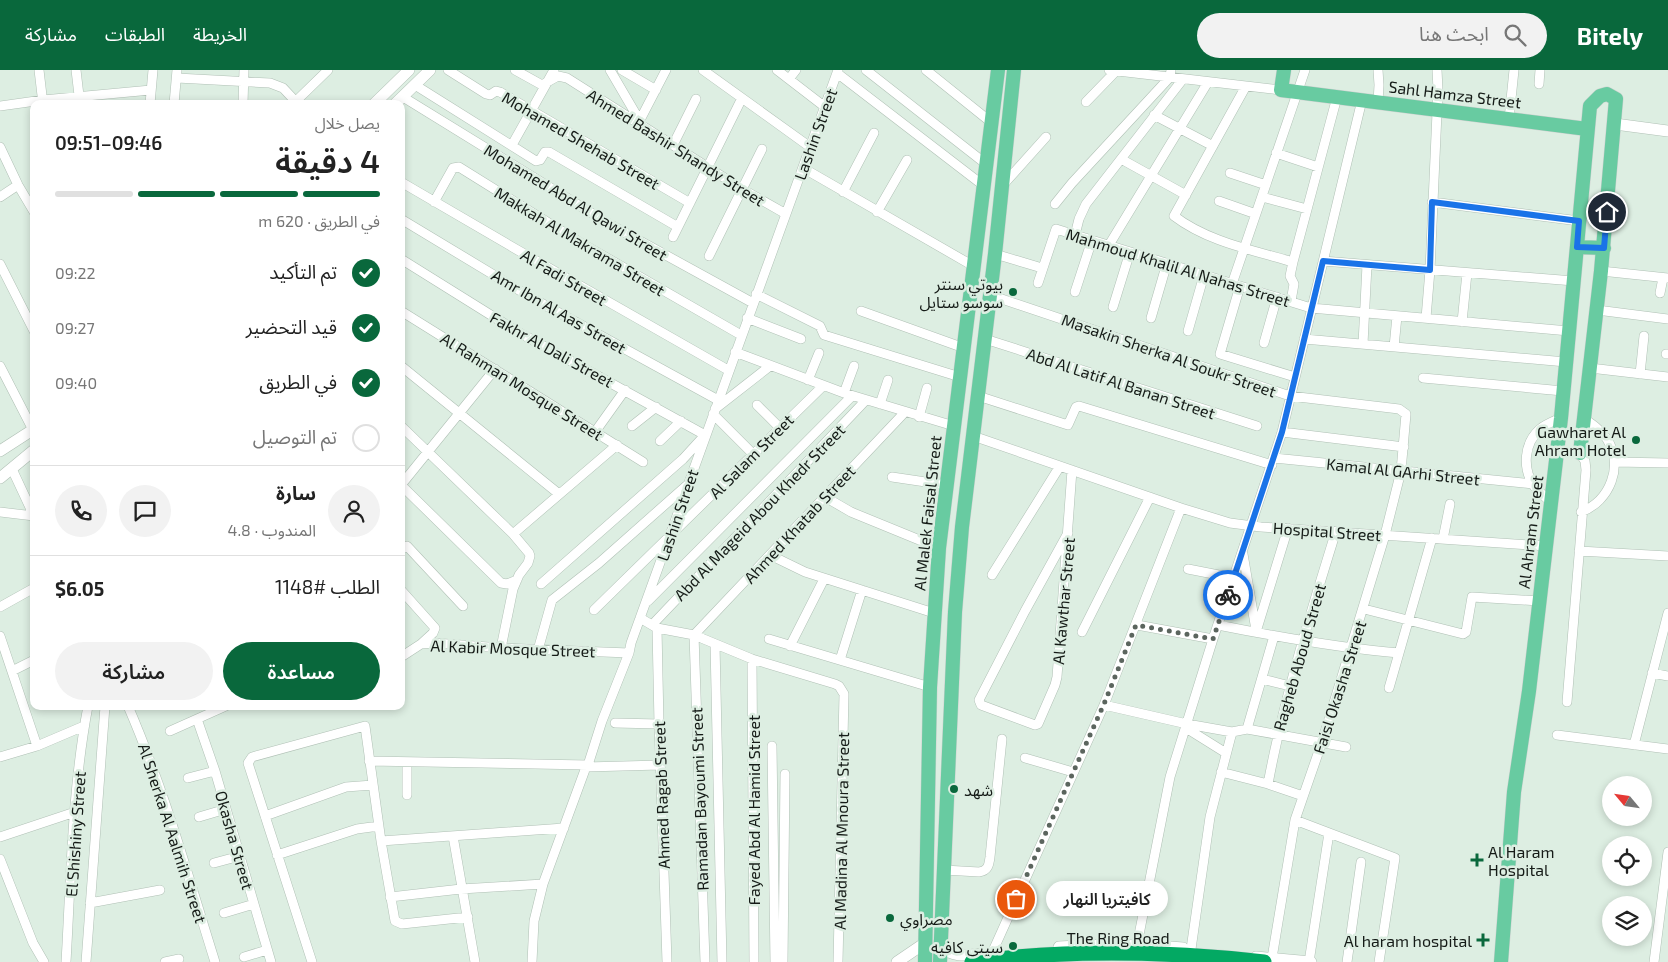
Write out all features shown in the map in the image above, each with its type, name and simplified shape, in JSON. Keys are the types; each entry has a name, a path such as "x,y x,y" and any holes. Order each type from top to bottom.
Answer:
{"highway":[{"name":"The Ring Road","path":"972,962 1046,955 1110,952 1268,960"}],"main road":[{"path":"378,100 409,70"},
{"path":"399,100 430,70"},
{"name":"Al Malek Faisal Street","path":"925,962 930,687 939,548 998,70"},
{"path":"1014,70 995,254 965,502 952,648 940,956 948,952 957,955 1075,946 1137,945 1192,949 1268,960 1310,962"},
{"path":"1281,90 1284,70"},
{"path":"996,89 1012,91"},
{"name":"Sahl Hamza Street","path":"1281,90 1587,129"},
{"name":"Al Ahram Street","path":"1501,962 1514,792 1561,418 1587,129 1590,106 1603,95 1610,95 1616,99 1615,124"},
{"path":"1580,453 1602,271 1615,124 1668,131"},
{"path":"1577,247 1604,248"},
{"path":"0,451 30,431"},
{"path":"0,478 30,453"},
{"path":"944,500 965,502"},
{"path":"897,962 925,944"}],"street":[{"path":"39,70 43,100"},
{"path":"76,70 80,100 151,90"},
{"path":"150,100 153,70"},
{"path":"243,100 244,70"},
{"path":"299,100 328,70"},
{"name":"Mohamed Shehab Street","path":"448,70 486,94 490,95 499,91 690,203"},
{"path":"515,70 540,84 546,84"},
{"path":"512,145 554,70"},
{"path":"610,70 641,123"},
{"path":"622,70 656,90"},
{"path":"641,123 666,70"},
{"path":"703,70 810,147"},
{"path":"777,70 824,107"},
{"path":"789,79 796,70"},
{"path":"866,70 986,164"},
{"path":"926,70 992,123"},
{"path":"1086,102 1112,70"},
{"name":"Sahl Hamza Street","path":"1112,70 1170,74 1208,82 1281,90"},
{"path":"1294,377 1220,354 1245,248 1305,70"},
{"path":"1378,70 1378,102"},
{"path":"1426,318 1430,270 1437,70"},
{"path":"1509,119 1514,70"},
{"path":"1539,84 1540,70"},
{"path":"838,71 984,186"},
{"name":"Lashin Street","path":"532,962 534,920 543,884 555,849 629,653 728,370 838,71"},
{"path":"174,100 177,74 277,85 283,88 293,100"},
{"path":"1055,204 1170,74"},
{"name":"Ahmed Bashir Shandy Street","path":"546,84 558,76 567,78 641,123 742,189 786,214"},
{"path":"1075,235 1079,219 1086,204 1183,78"},
{"path":"1109,245 1208,82"},
{"path":"415,85 538,161 545,152 549,152 678,227"},
{"path":"1246,86 1174,216 1199,232 1214,238 1293,262"},
{"path":"1291,302 1294,283 1290,276 1293,262 1337,97"},
{"path":"672,237 742,98"},
{"path":"673,145 696,99"},
{"path":"1137,945 1170,777 1213,639 1282,432 1362,100"},
{"path":"0,106 30,103"},
{"name":"Mohamed Abd Al Qawi Street","path":"405,104 611,225 753,304"},
{"path":"1154,115 1213,146"},
{"path":"842,192 874,133"},
{"path":"1002,186 1046,137"},
{"path":"0,147 18,186 30,206"},
{"path":"709,256 762,148"},
{"path":"1276,153 1318,167"},
{"path":"1121,159 1186,195"},
{"path":"877,212 906,160"},
{"name":"Makkah Al Makrama Street","path":"434,202 453,168 459,167 641,279 741,335"},
{"path":"802,168 975,267"},
{"path":"1230,173 1266,185"},
{"path":"0,184 2,195 18,186"},
{"name":"Al Fadi Street","path":"405,185 728,370"},
{"path":"1262,196 1307,209"},
{"path":"1219,201 1256,214"},
{"path":"1432,202 1579,221"},
{"name":"Amr Ibn Al Aas Street","path":"405,221 715,408 753,454"},
{"name":"Mahmoud Khalil Al Nahas Street","path":"1042,268 1055,229 1311,308 1569,331"},
{"path":"1075,292 1092,240"},
{"path":"1113,307 1130,252"},
{"path":"995,254 1042,268 1038,283"},
{"name":"Fakhr Al Dali Street","path":"405,261 518,332 656,406 705,435"},
{"path":"1323,261 1467,274 1574,281"},
{"path":"1151,318 1167,264"},
{"path":"1363,344 1367,265"},
{"path":"1,270 30,324"},
{"path":"1602,271 1665,278 1660,293"},
{"path":"1462,322 1467,274"},
{"path":"1188,331 1204,275"},
{"path":"756,294 820,326 824,335 960,377"},
{"name":"Masakin Sherka Al Soukr Street","path":"990,295 1290,396 1399,409 1405,412 1407,416"},
{"path":"1264,343 1278,297"},
{"path":"1597,310 1668,319"},
{"path":"861,311 964,348"},
{"name":"Al Rahman Mosque Street","path":"405,314 643,462"},
{"path":"1394,347 1397,316"},
{"path":"747,318 801,340"},
{"path":"1640,374 1644,336"},
{"name":"Abd Al Latif Al Banan Street","path":"985,339 1257,426"},
{"path":"1304,339 1566,362"},
{"path":"735,352 823,386 919,417 954,426"},
{"path":"808,380 819,353"},
{"path":"0,366 30,423"},
{"path":"715,408 770,366"},
{"path":"646,602 848,394 854,366"},
{"path":"1590,368 1668,377"},
{"path":"405,369 559,494"},
{"path":"405,480 495,369"},
{"path":"1423,378 1563,391"},
{"path":"880,404 888,380"},
{"name":"Al Salam Street","path":"594,610 823,386"},
{"path":"919,417 927,388"},
{"path":"595,432 625,390"},
{"name":"Kamal Al GArhi Street","path":"978,396 1068,425 1078,406 1273,462 1533,484"},
{"name":"Abd Al Mageid Abou Khedr Street","path":"654,626 866,400"},
{"path":"757,405 780,428"},
{"path":"632,426 656,406"},
{"name":"Ahmed Khatab Street","path":"694,635 905,412"},
{"name":"Faisl Okasha Street","path":"1268,960 1295,820 1364,609 1385,535 1401,472 1407,416"},
{"path":"1551,502 1533,484 1526,466 1529,446 1539,430 1561,418"},
{"path":"1582,512 1596,505 1608,490 1614,472 1610,445 1606,438 1583,418"},
{"path":"660,441 681,421"},
{"path":"405,430 513,534 529,553 528,563 516,580 501,648"},
{"path":"1282,432 1404,447"},
{"path":"542,584 683,459 705,435"},
{"name":"Hospital Street","path":"973,436 1182,508 1230,522 1251,526 1546,546"},
{"path":"513,534 617,445"},
{"path":"1567,702 1586,466 1580,453"},
{"path":"1614,462 1668,462"},
{"path":"992,575 1060,466"},
{"path":"12,469 30,507"},
{"name":"Al Kawthar Street","path":"1068,533 979,700 979,702 1034,724 1038,724 1056,681 1068,533 1072,470"},
{"path":"892,477 946,485"},
{"path":"538,650 552,600 597,565 688,484"},
{"path":"405,489 501,583 505,584 516,580"},
{"path":"825,497 851,512 939,548"},
{"path":"1082,632 1150,497"},
{"path":"1443,539 1450,504"},
{"path":"992,953 1104,704 1182,508"},
{"path":"0,512 30,516"},
{"path":"1256,632 1288,528"},
{"name":"Ragheb Aboud Street","path":"1268,784 1277,734 1302,642 1336,531"},
{"path":"1389,688 1432,538"},
{"path":"405,547 407,546 463,606"},
{"path":"1579,551 1668,556"},
{"path":"1242,552 1256,632"},
{"path":"770,555 787,564 824,578 934,613"},
{"path":"1188,569 1234,578"},
{"path":"790,646 824,578"},
{"path":"0,607 30,590"},
{"path":"840,660 862,590"},
{"path":"405,594 435,628 433,634 421,644"},
{"path":"1364,609 1463,634 1466,632 1472,597 1539,601"},
{"path":"1634,745 1668,613"},
{"path":"640,618 654,626 694,635 752,659"},
{"path":"1136,625 1213,639"},
{"path":"1218,625 1302,642 1399,653"},
{"name":"Ahmed Ragab Street","path":"654,626 667,962"},
{"name":"Ramadan Bayoumi Street","path":"694,635 704,962"},
{"path":"0,636 37,746"},
{"path":"1247,729 1274,636"},
{"path":"769,639 930,687"},
{"name":"Al Kabir Mosque Street","path":"405,654 421,644 434,643 538,650 629,653"},
{"path":"715,644 722,962"},
{"name":"Al Madina Al Mnoura Street","path":"752,659 835,684 843,690 838,962"},
{"name":"Fayed Abd Al Hamid Street","path":"752,659 754,962"},
{"path":"12,671 30,662"},
{"path":"1652,673 1668,676"},
{"path":"1262,679 1290,686"},
{"path":"1104,704 1186,726 1232,732 1247,729 1346,747"},
{"name":"El Shishiny Street","path":"66,962 75,812 87,710"},
{"name":"El Shishiny Street","path":"86,962 105,710"},
{"name":"Al Sherka Al Aalmih Street","path":"130,710 163,795 215,962"},
{"path":"170,731 217,710"},
{"name":"Okasha Street","path":"197,719 226,809 271,962"},
{"path":"614,723 659,724"},
{"path":"0,757 37,746 84,726"},
{"path":"312,962 248,763 250,758 254,756 365,726 394,919 397,923 468,917"},
{"path":"1186,726 1226,753"},
{"path":"1192,949 1209,824 1232,732"},
{"path":"1557,735 1668,749"},
{"path":"944,870 984,872 987,869 990,857 1002,739"},
{"path":"772,746 775,962"},
{"path":"1025,758 1074,772"},
{"path":"369,761 587,766 660,765"},
{"path":"407,762 407,794"},
{"path":"188,778 214,771"},
{"path":"1221,772 1268,784 1303,796"},
{"path":"783,962 785,774"},
{"path":"265,816 346,787 373,785"},
{"path":"199,817 226,809"},
{"path":"0,837 75,812"},
{"path":"1295,820 1395,858 1380,962"},
{"path":"277,855 360,828 379,826"},
{"path":"381,841 564,828"},
{"path":"1310,962 1329,832"},
{"path":"453,836 475,962"},
{"path":"1654,962 1664,912 1668,852"},
{"path":"214,863 240,856"},
{"path":"0,859 33,942 44,962"},
{"path":"1348,962 1361,862"},
{"path":"390,896 543,884"},
{"path":"90,903 160,890"},
{"path":"224,913 254,904"},
{"path":"244,957 267,950"},
{"path":"166,962 179,959"}],"way so far":[{"path":"1016,899 1104,704 1136,625 1213,639 1228,595"}],"place":[{"name":"بيوتي سنتر سوسو ستايل","path":"1013,292"},
{"name":"Gawharet Al Ahram Hotel","path":"1636,440"},
{"name":"شهد","path":"954,789"},
{"name":"Al Haram Hospital","path":"1477,860"},
{"name":"كافيتريا النهار","path":"1016,899"},
{"name":"مصراوي","path":"890,918"},
{"name":"Al haram hospital","path":"1483,940"},
{"name":"سيتى كافيه","path":"1013,946"}],"route":[{"path":"1228,595 1282,432 1323,261 1430,270 1432,202 1579,221 1577,247 1604,248 1607,212"}]}
